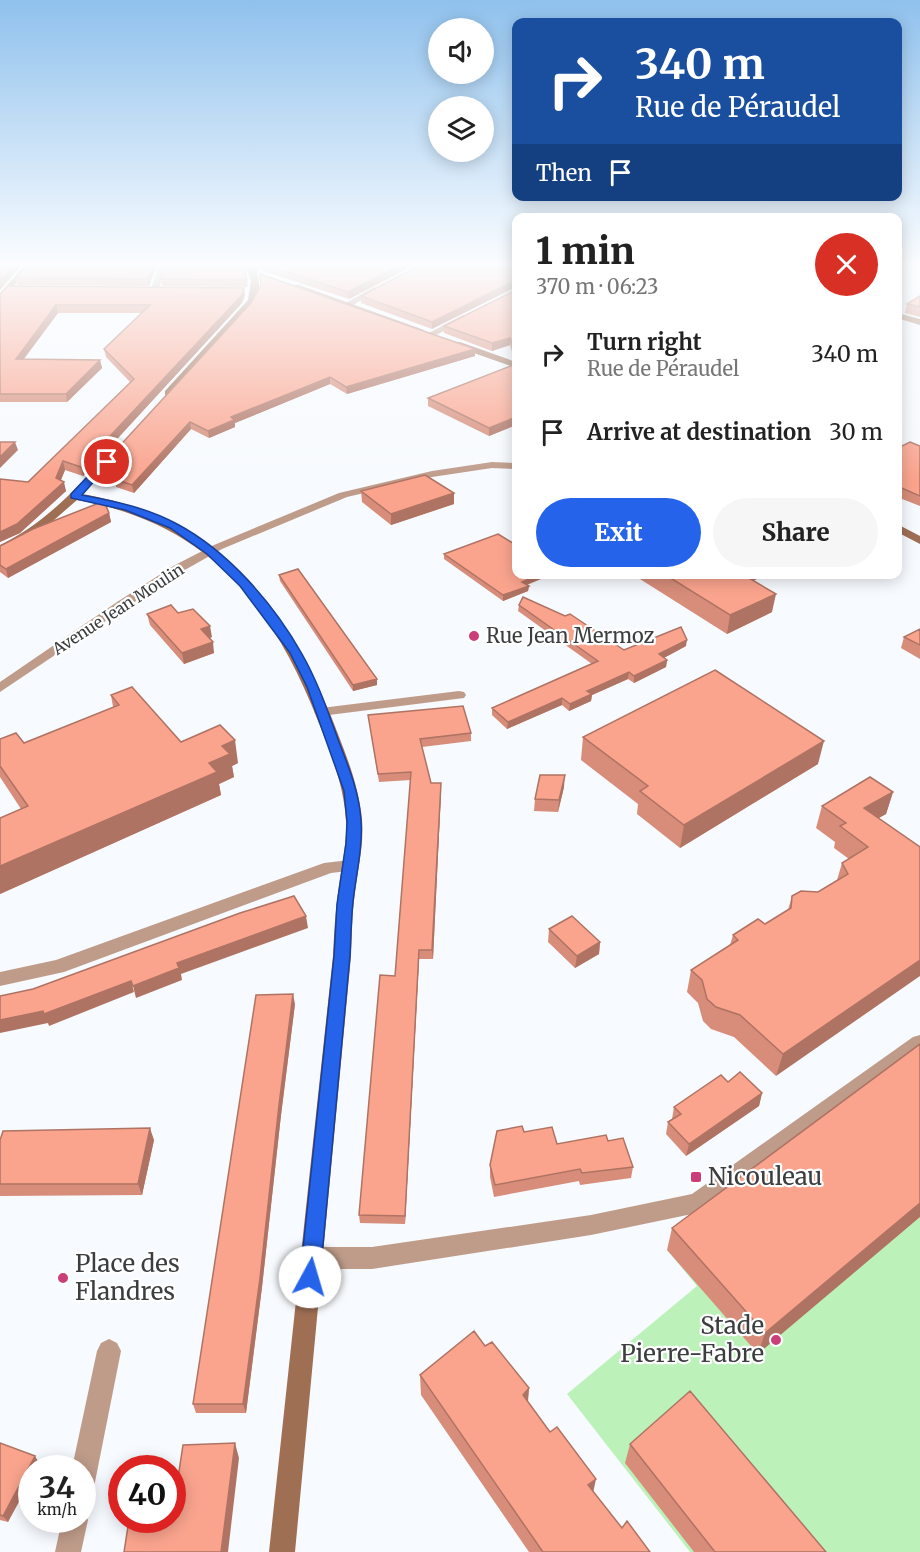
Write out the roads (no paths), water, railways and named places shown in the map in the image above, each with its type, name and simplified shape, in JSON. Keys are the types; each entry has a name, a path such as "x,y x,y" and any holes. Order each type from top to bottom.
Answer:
{"street":[{"path":"164,398 221,334"},
{"path":"432,334 442,338"},
{"path":"452,342 512,364"},
{"path":"0,550 40,529 75,496 121,446"},
{"name":"Avenue Jean Moulin","path":"0,688 121,605 179,568 210,552 343,495 432,474 492,465 512,466"},
{"path":"75,496 112,503 159,519 180,530 210,552 244,584 296,653 313,687 351,791 354,822 282,1552"},
{"path":"902,530 920,540"},
{"path":"321,712 459,695"},
{"path":"0,979 58,967 330,867 350,866"},
{"path":"312,1258 372,1258 591,1225 697,1203 920,1043"},
{"path":"88,1455 109,1351"},
{"path":"68,1552 72,1533"}],"place":[{"name":"Rue Jean Mermoz","path":"474,636"},
{"name":"Nicouleau","path":"696,1177"},
{"name":"Place des Flandres","path":"63,1278"},
{"name":"Stade Pierre-Fabre","path":"776,1340"}]}
